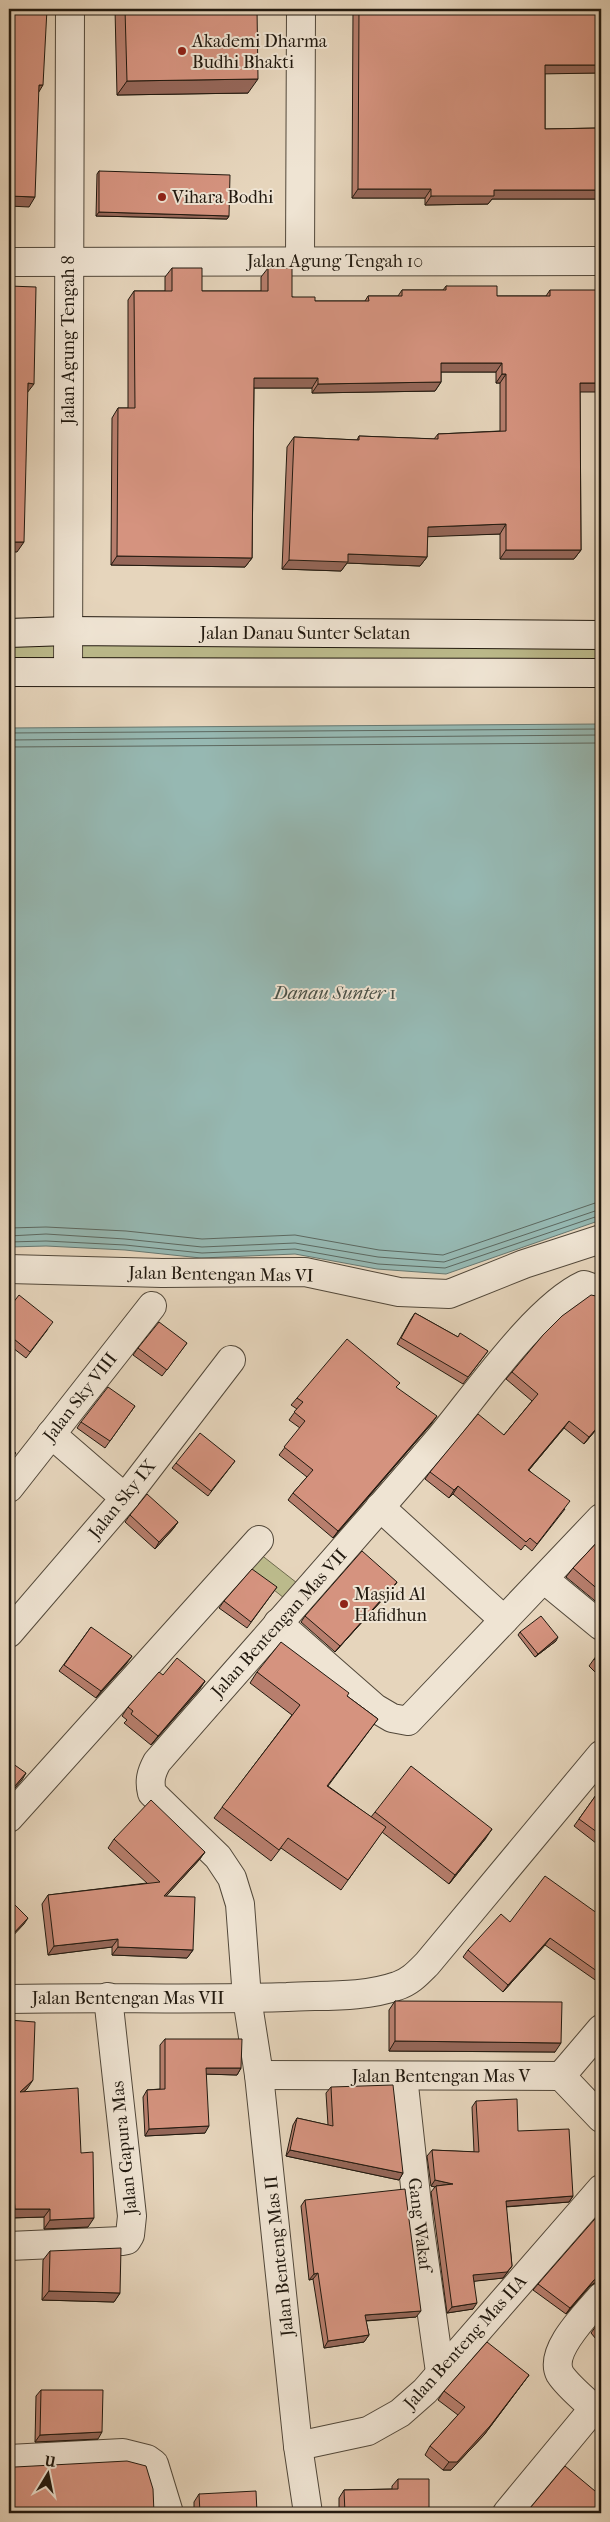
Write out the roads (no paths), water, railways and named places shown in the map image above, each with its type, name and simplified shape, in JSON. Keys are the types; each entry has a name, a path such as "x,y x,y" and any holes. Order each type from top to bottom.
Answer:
{"street":[{"name":"Jalan Agung Tengah 8","path":"68,671 70,9"},
{"path":"300,262 301,9"},
{"name":"Jalan Agung Tengah 10","path":"9,262 601,261"},
{"name":"Jalan Danau Sunter Selatan","path":"9,633 68,631 601,635"},
{"path":"9,672 601,673"},
{"name":"Jalan Bentengan Mas VI","path":"9,1269 305,1272 399,1292 449,1294 524,1264 601,1239"},
{"name":"Jalan Bentengan Mas VII","path":"247,1998 240,1904 232,1878 218,1857 152,1793 150,1782 156,1762 380,1507 528,1332 571,1291 592,1288"},
{"name":"Jalan Sky VIII","path":"9,1488 152,1306"},
{"name":"Jalan Sky IX","path":"9,1633 125,1498 231,1360"},
{"path":"51,1434 125,1498"},
{"path":"380,1507 504,1620"},
{"path":"278,1623 376,1708 392,1718 408,1721 504,1620 545,1580 601,1518"},
{"path":"9,1818 259,1540"},
{"path":"545,1580 601,1626"},
{"name":"Jalan Bentengan Mas VII","path":"9,1999 108,1997 247,1998 332,1995 381,1990 410,1980 428,1964 601,1755"},
{"name":"Jalan Gapura Mas","path":"9,2246 122,2241 127,2240 130,2235 132,2216 108,1997"},
{"name":"Jalan Benteng Mas II","path":"247,1998 259,2075 298,2446 308,2513"},
{"path":"601,2029 561,2076 601,2118"},
{"name":"Jalan Bentengan Mas V","path":"259,2075 561,2076"},
{"name":"Gang Wakaf","path":"403,2076 419,2223 440,2372"},
{"name":"Jalan Benteng Mas IIA","path":"298,2446 368,2431 400,2413 425,2390 601,2189"},
{"path":"507,2513 598,2412 561,2376 556,2365 559,2353 576,2326 601,2298"},
{"path":"9,2459 123,2453 147,2459 154,2464 169,2513"}],"water":[{"name":"Danau Sunter 1","path":"601,724 601,1220 446,1274 377,1269 295,1254 201,1258 125,1250 46,1246 9,1247 9,728"}],"place":[{"name":"Akademi Dharma Budhi Bhakti","path":"182,51"},
{"name":"Vihara Bodhi","path":"162,197"},
{"name":"Masjid Al Hafidhun","path":"344,1604"}]}
